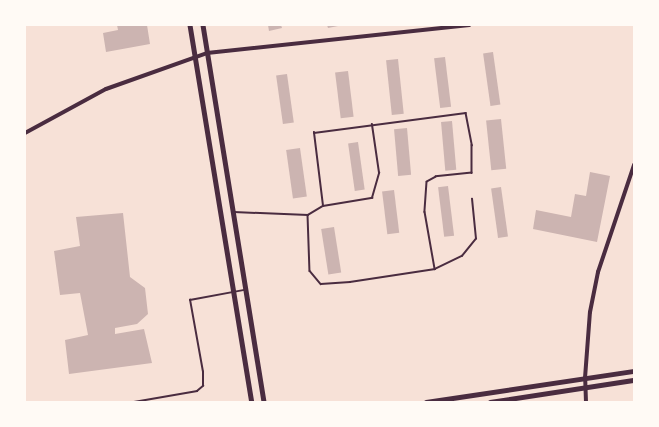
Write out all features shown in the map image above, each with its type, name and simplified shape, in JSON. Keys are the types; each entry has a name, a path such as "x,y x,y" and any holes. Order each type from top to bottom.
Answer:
{"main road":[{"path":"190,25 252,402"},
{"path":"203,25 264,402"},
{"path":"426,402 634,371"},
{"path":"490,402 634,380"}],"street":[{"path":"25,133 106,89 207,53 470,25"},
{"path":"586,402 585,378 590,312 598,272 634,165"}],"lane":[{"path":"323,206 314,133 466,113 472,145 472,173 436,177 427,182 425,212 435,269"},
{"path":"234,212 308,215 323,206 372,198 379,172 372,125"},
{"path":"308,215 310,271 321,284 350,282 435,269 462,256 476,239 472,199"},
{"path":"134,402 197,391 204,386 203,372 190,300 246,289"}],"building":[{"path":"117,25 147,25 150,44 106,52 103,33 118,30"},
{"path":"268,25 281,25 282,28 269,31"},
{"path":"327,25 338,25 338,26 328,28"},
{"path":"493,52 500,104 490,106 483,53"},
{"path":"445,57 451,107 440,108 434,58"},
{"path":"398,59 404,114 392,115 386,60"},
{"path":"348,71 354,117 341,118 335,73"},
{"path":"287,74 294,123 283,124 276,76"},
{"path":"501,119 506,169 491,170 486,121"},
{"path":"452,121 456,170 445,171 441,122"},
{"path":"407,128 411,175 398,176 394,129"},
{"path":"358,142 365,190 355,191 348,143"},
{"path":"300,148 307,197 293,198 286,150"},
{"path":"590,172 610,176 597,242 533,229 536,210 571,217 575,194 586,196"},
{"path":"448,186 454,236 444,237 438,187"},
{"path":"501,187 508,237 498,238 491,188"},
{"path":"394,190 399,233 387,234 382,191"},
{"path":"123,213 130,277 145,288 148,314 137,324 115,328 115,334 144,329 152,363 69,374 65,340 88,335 80,293 60,295 54,251 80,246 76,217"},
{"path":"334,227 341,272 328,274 321,229"}]}
